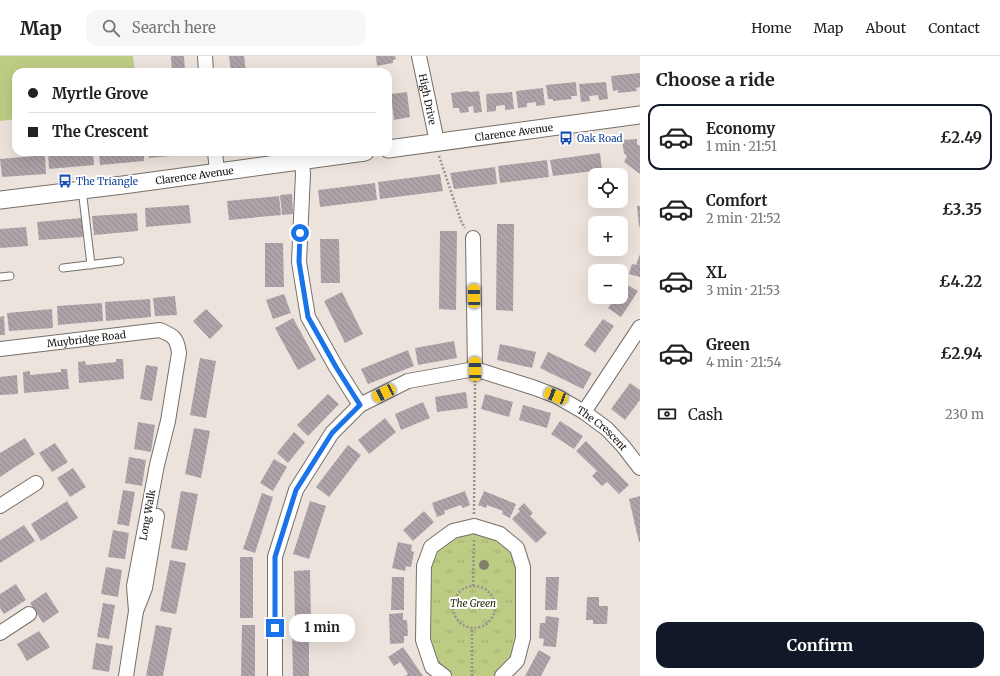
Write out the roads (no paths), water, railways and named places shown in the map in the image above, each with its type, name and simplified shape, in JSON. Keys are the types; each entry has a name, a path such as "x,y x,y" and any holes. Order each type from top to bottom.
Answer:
{"street":[{"path":"205,56 206,68"},
{"name":"High Drive","path":"419,56 437,142"},
{"name":"Clarence Avenue","path":"392,148 640,115"},
{"path":"215,156 217,171"},
{"name":"Clarence Avenue","path":"0,200 337,156"},
{"path":"302,161 299,262 308,317 336,367 360,405"},
{"path":"473,238 475,369"},
{"path":"584,412 640,328"},
{"name":"Muybridge Road","path":"0,349 160,330 172,335"},
{"name":"Long Walk","path":"126,676 136,611 145,588 164,473 168,421 179,354 178,344 172,335"},
{"name":"The Crescent","path":"275,676 275,557 296,490 332,433 360,405 408,380 475,369 556,396 584,412 607,429 623,446 640,468"},
{"path":"0,506 36,483"},
{"path":"444,676 432,667 423,640 424,566 431,546 453,531 474,526 500,534 517,548 523,567 523,638 517,661 502,676"},
{"path":"0,633 29,614"}],"lane":[{"path":"82,189 91,265"},
{"path":"63,268 120,261"},
{"path":"0,277 10,276"}],"place":[{"name":"Oak Road","path":"566,138"},
{"name":"The Triangle","path":"65,181"}],"park label":[{"name":"The Green","path":"473,603"}]}
